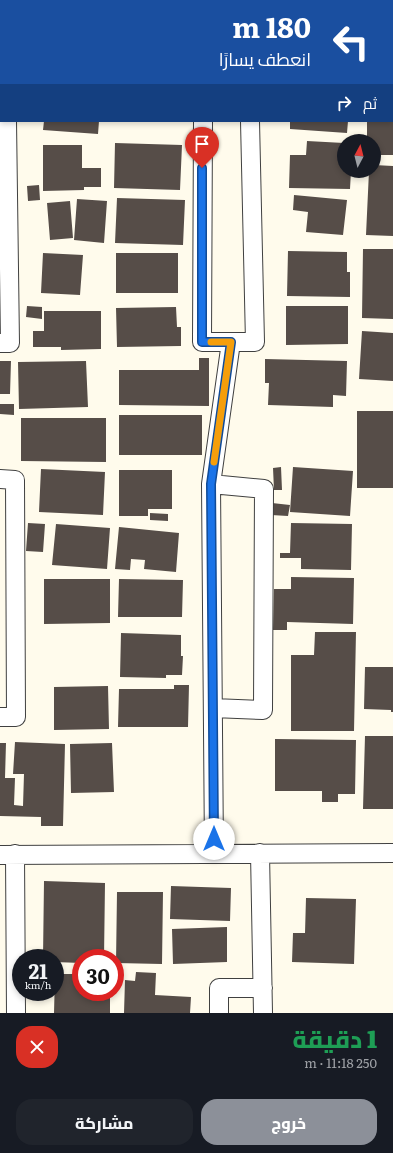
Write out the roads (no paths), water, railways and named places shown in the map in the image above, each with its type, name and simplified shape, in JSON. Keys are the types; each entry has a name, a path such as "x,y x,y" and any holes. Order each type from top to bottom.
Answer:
{"street":[{"path":"0,343 10,343 8,122"},
{"path":"203,122 202,342 255,342 250,122"},
{"path":"214,854 211,484 231,342"},
{"path":"0,479 15,480 16,646 16,717 0,717"},
{"path":"211,484 264,488 263,710 213,708"},
{"path":"16,1013 8,984 7,855 393,853"},
{"path":"260,854 263,1013"},
{"path":"218,1013 218,988 263,988"}]}
